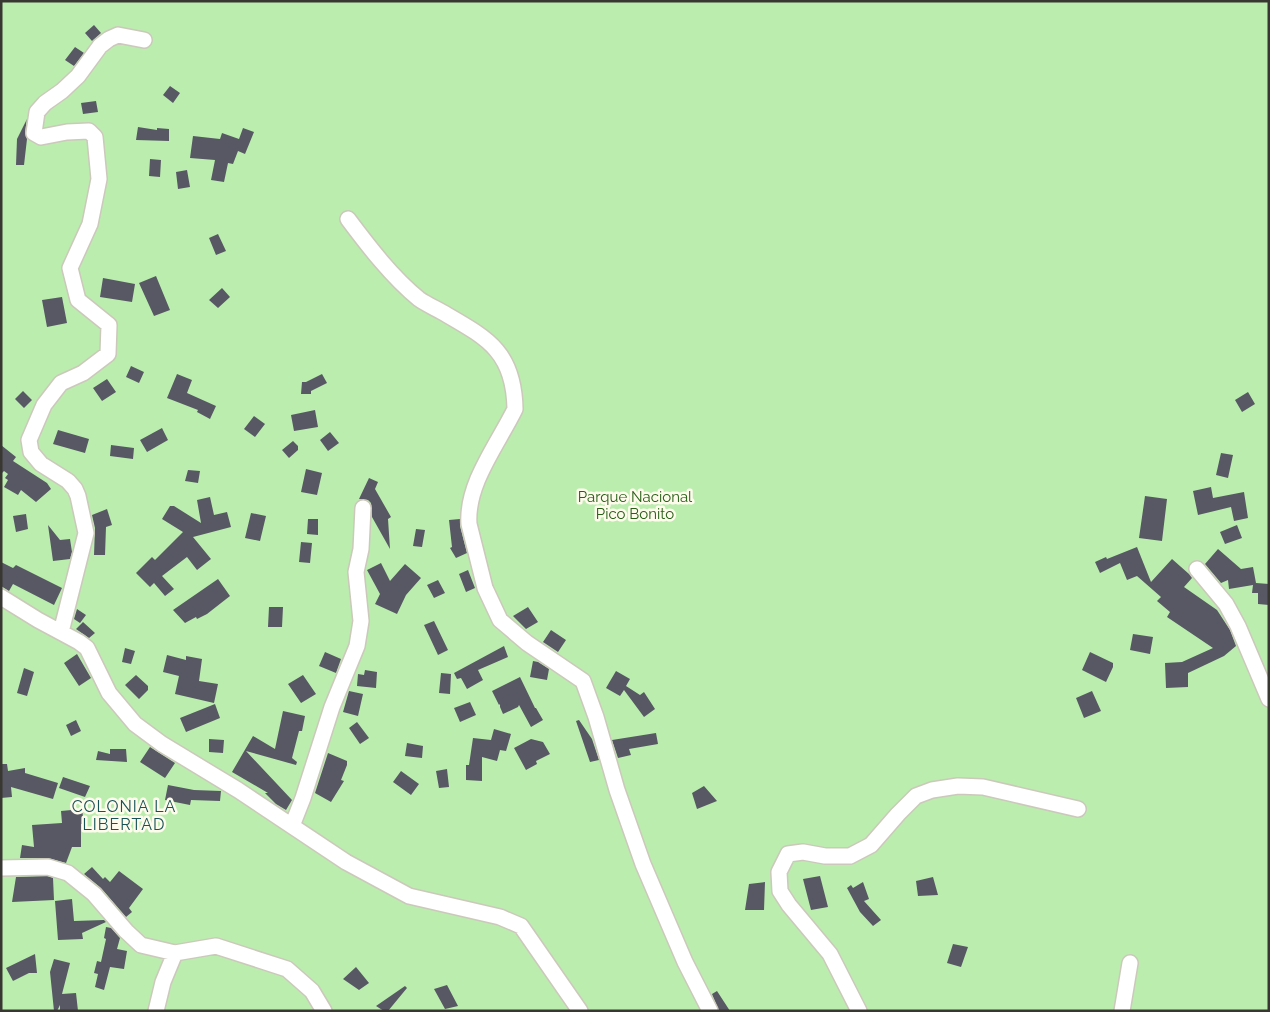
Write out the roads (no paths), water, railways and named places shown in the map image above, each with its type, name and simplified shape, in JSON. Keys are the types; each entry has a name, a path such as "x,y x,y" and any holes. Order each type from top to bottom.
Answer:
{"street":[{"path":"61,632 86,533 75,489 41,464 31,452 29,440 44,405 61,383 83,373 108,354 109,325 78,300 70,268 90,224 99,180 95,137 89,131 67,132 41,137 34,133 33,128 37,112 45,102 62,92 78,76 100,46 118,35 144,40"},
{"path":"348,219 390,270 420,299 482,337 498,350 508,367 515,409 477,482 468,514 485,588 500,620 527,643 583,681 596,717 617,790 643,864 685,962 710,1011"},
{"path":"292,826 303,798 332,707 357,646 361,621 356,572 361,548 363,508"},
{"path":"1196,569 1226,604 1238,626 1269,699"},
{"path":"1,597 79,642 86,648 109,693 135,724 162,744 238,790 346,862 409,896 500,916 520,926 580,1011"},
{"path":"859,1011 830,954 788,905 780,891 779,872 788,854 803,852 825,856 850,856 871,845 916,796 932,790 958,786 983,786 1078,808"},
{"path":"1,868 48,867 68,873 94,894 126,931 141,945 175,953 216,946 287,969 312,991 324,1011"},
{"path":"156,1011 163,982 175,953"},
{"path":"1122,1011 1130,963"}],"district":[{"name":"COLONIA LA LIBERTAD","path":"124,815"}],"park label":[{"name":"Parque Nacional Pico Bonito","path":"635,506"}]}
